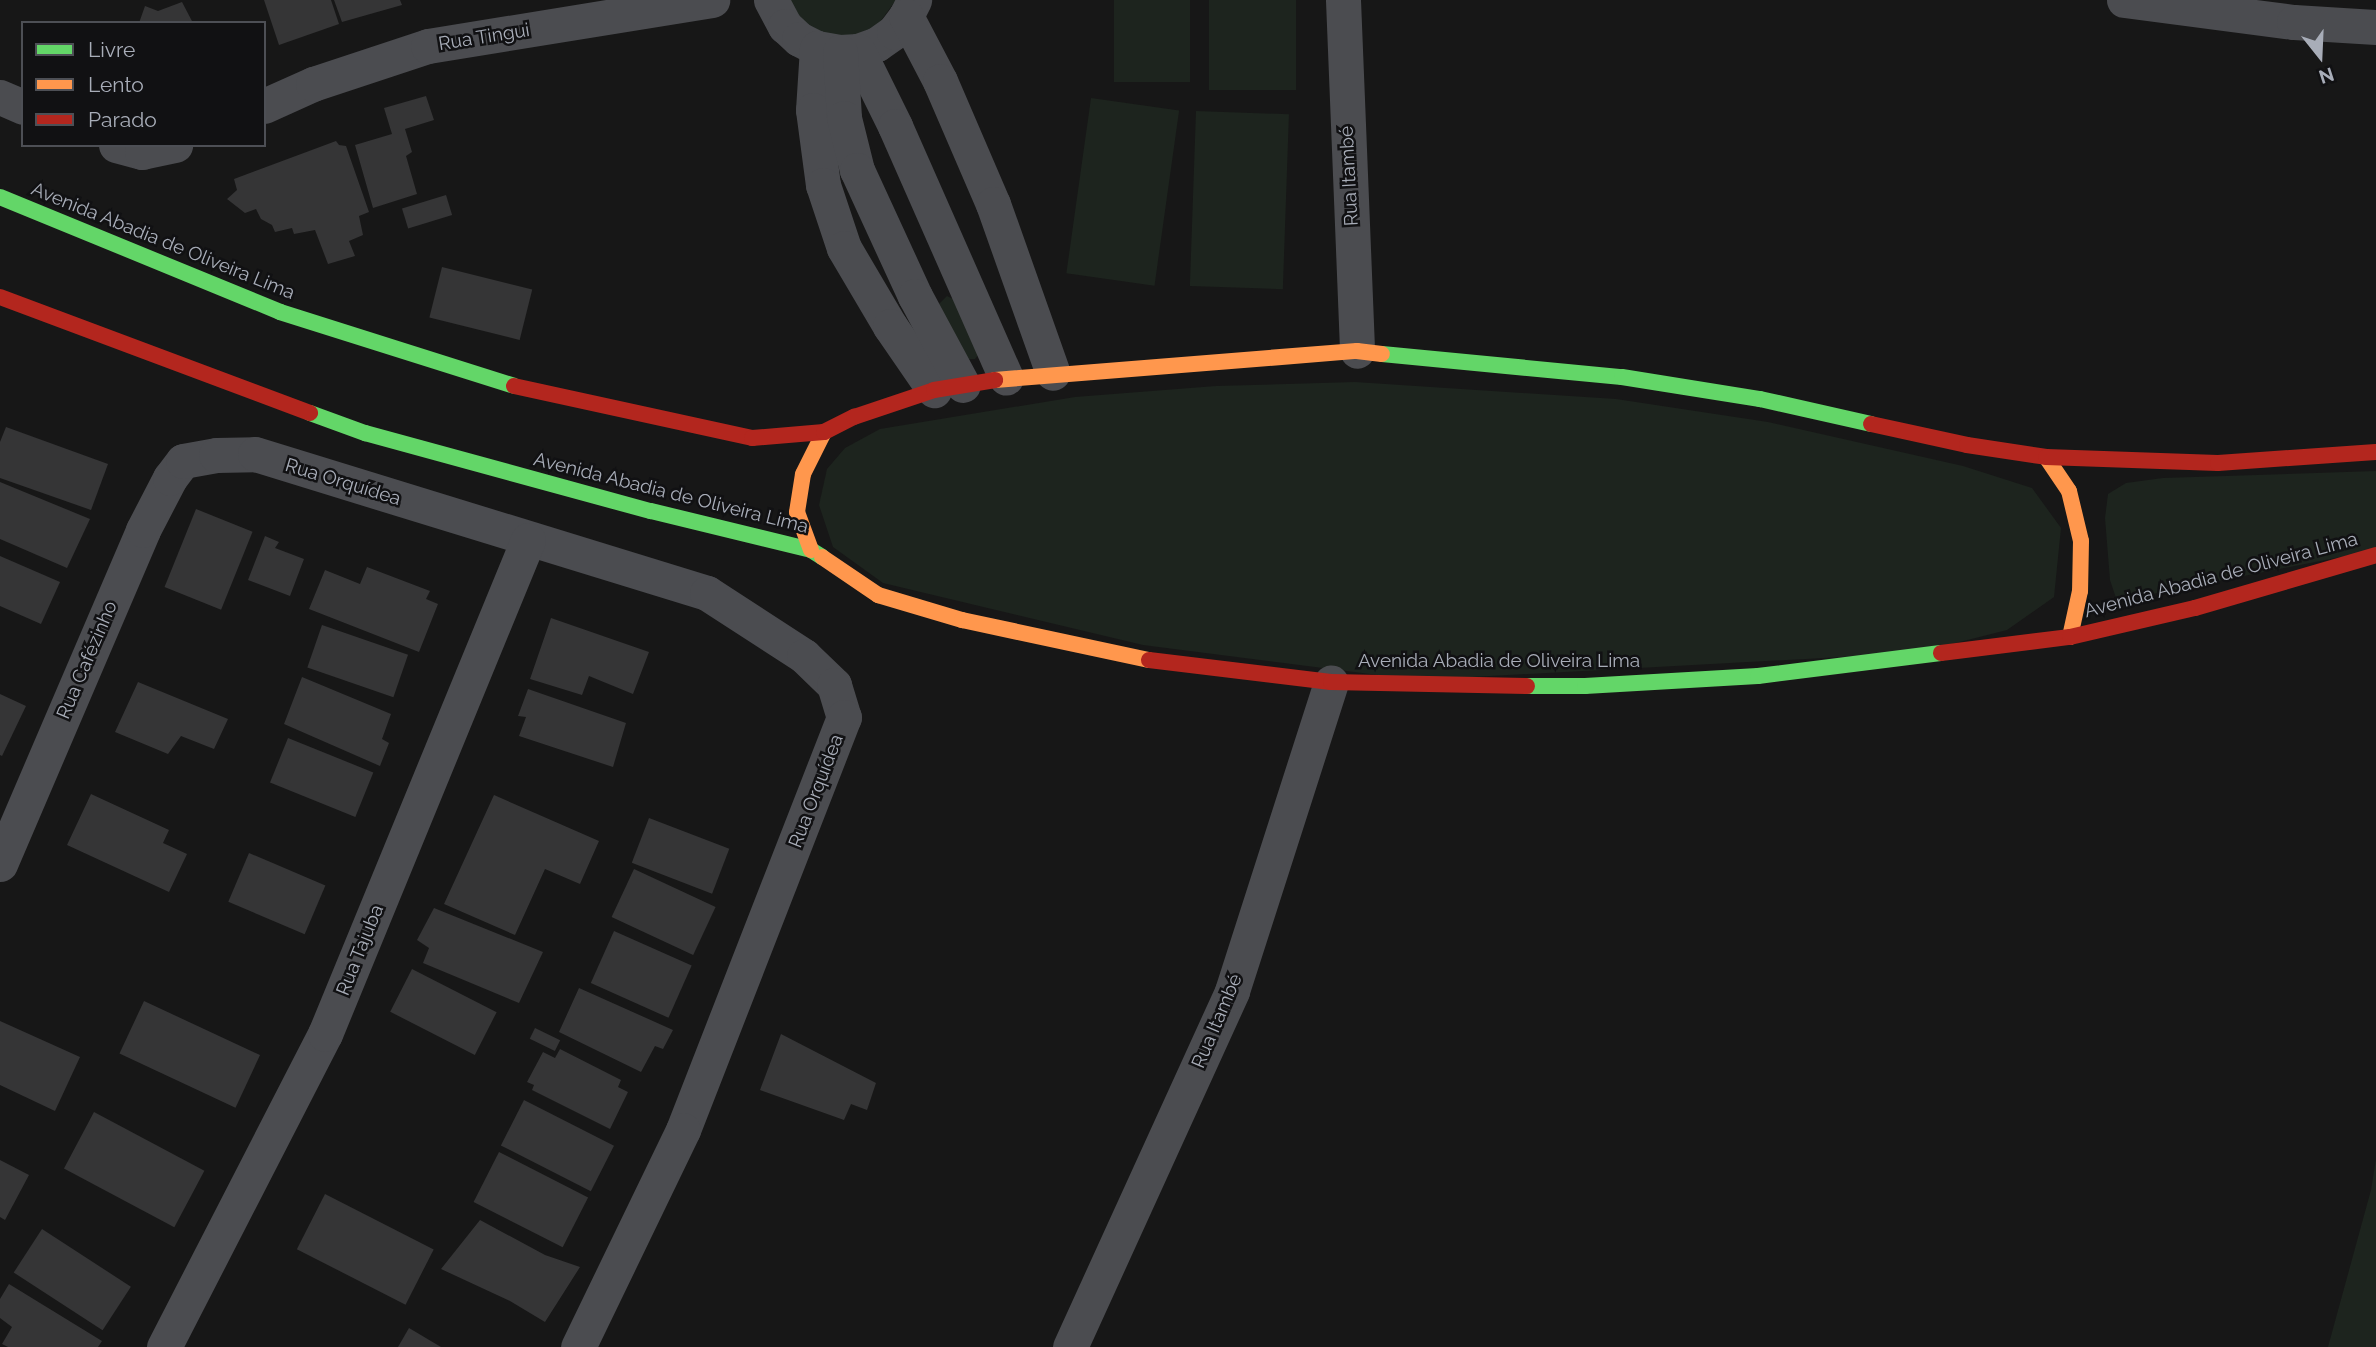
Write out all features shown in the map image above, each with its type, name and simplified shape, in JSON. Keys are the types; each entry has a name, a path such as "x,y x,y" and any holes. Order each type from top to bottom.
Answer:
{"street":[{"name":"Rua Tingui","path":"266,105 313,84 428,46 712,0"},
{"path":"771,0 785,26 799,39 838,50 885,38 910,8 1010,251 1053,373"},
{"name":"Rua Itambé","path":"1343,0 1357,351"},
{"path":"2124,0 2294,22 2376,27"},
{"path":"838,50 844,118 857,170 915,296 949,388"},
{"path":"838,50 813,110 823,185 844,248 890,326 949,388"},
{"path":"838,50 961,276 1006,378"},
{"path":"0,97 21,106"},
{"path":"823,185 857,170"},
{"name":"Avenida Abadia de Oliveira Lima","path":"0,197 280,312 519,387 752,438 824,432 853,417 949,388 1006,378 1357,351 1622,377 1760,399 1967,445 2046,457 2218,463 2376,452"},
{"path":"915,296 1010,251"},
{"name":"Avenida Abadia de Oliveira Lima","path":"0,297 365,433 651,511 811,550 878,595 962,621 1134,657 1331,682 1416,686 1598,685 1758,676 2070,637 2194,608 2376,555"},
{"path":"811,550 797,512 803,474 824,432"},
{"name":"Rua Orquídea","path":"183,461 216,455 255,454 707,593 804,656 834,685 844,717 683,1130 578,1347"},
{"path":"2046,457 2069,491 2081,541 2080,591 2070,637"},
{"name":"Rua Cafézinho","path":"0,864 143,530 170,478 183,461"},
{"name":"Rua Tajuba","path":"164,1347 325,1034 528,540"},
{"name":"Rua Itambé","path":"1070,1347 1232,991 1331,682"}],"shaded area":[{"path":"782,0 896,0 877,26 850,38 820,36"},
{"path":"1114,0 1190,0 1190,82 1114,82"},
{"path":"1209,0 1296,0 1296,90 1209,90"},
{"path":"1091,98 1179,110 1155,286 1066,273"},
{"path":"1196,111 1289,114 1283,289 1190,286"},
{"path":"947,296 953,299 979,354 975,359 967,359 936,307"},
{"path":"1355,382 1616,399 1768,422 1963,466 2032,488 2061,528 2054,597 2007,630 1916,653 1417,680 1143,645 883,583 833,547 819,505 827,469 845,448 880,429 1075,397 1216,386"},
{"path":"2376,471 2376,550 2117,601 2110,580 2105,518 2108,494 2126,483 2163,478"},
{"path":"2376,1159 2376,1347 2328,1347 2371,1190"}],"building":[{"path":"264,0 331,0 339,24 279,45"},
{"path":"334,0 400,0 402,5 342,22"},
{"path":"182,2 192,21 140,21 145,6 158,11"},
{"path":"426,96 434,120 405,129 412,152 406,156 417,194 373,208 355,145 392,134 384,108"},
{"path":"336,141 339,145 346,146 369,212 359,216 363,235 349,241 355,256 328,264 315,230 294,234 292,228 275,232 272,225 261,219 256,209 245,213 227,199 237,190 234,179"},
{"path":"446,195 452,215 408,229 402,208"},
{"path":"442,267 532,289 520,340 429,317"},
{"path":"6,427 108,464 91,510 0,478 0,442"},
{"path":"0,482 90,519 67,568 0,539"},
{"path":"196,509 253,532 221,610 165,587"},
{"path":"265,536 279,542 275,548 304,559 290,596 248,580"},
{"path":"0,556 60,582 41,624 0,606"},
{"path":"367,567 430,591 426,599 438,604 419,652 309,609 325,570 360,584"},
{"path":"551,618 649,652 633,694 589,676 582,695 530,679"},
{"path":"322,625 408,655 393,697 307,668"},
{"path":"302,677 391,714 382,739 389,743 380,766 284,724"},
{"path":"138,682 228,719 214,749 181,736 168,754 115,732"},
{"path":"528,689 626,723 613,767 519,736 526,717 518,716"},
{"path":"0,694 26,706 2,756 0,755"},
{"path":"288,738 373,772 355,817 270,783"},
{"path":"91,794 169,830 163,843 187,854 169,892 67,845"},
{"path":"494,795 599,841 580,884 545,869 515,935 444,904"},
{"path":"649,818 729,849 712,894 632,863"},
{"path":"249,853 325,885 305,934 228,902"},
{"path":"634,869 716,907 693,955 612,917"},
{"path":"434,908 543,952 519,1003 423,963 429,948 417,940"},
{"path":"614,931 692,966 668,1018 591,983"},
{"path":"412,969 497,1012 475,1055 390,1012"},
{"path":"579,988 673,1030 663,1049 655,1046 641,1072 559,1032"},
{"path":"144,1001 260,1055 235,1108 119,1054"},
{"path":"0,1021 80,1057 55,1111 0,1085"},
{"path":"535,1028 560,1040 555,1051 530,1039"},
{"path":"781,1034 876,1083 867,1110 851,1104 844,1120 760,1090"},
{"path":"560,1049 621,1080 618,1087 628,1092 610,1129 532,1090 534,1085 527,1082 543,1052 555,1058"},
{"path":"524,1100 614,1146 591,1191 501,1145"},
{"path":"94,1112 204,1171 174,1227 64,1169"},
{"path":"499,1152 588,1197 563,1247 474,1202"},
{"path":"0,1160 29,1175 5,1220 0,1217"},
{"path":"325,1194 434,1249 406,1305 297,1249"},
{"path":"480,1220 545,1255 580,1267 545,1322 510,1301 441,1269"},
{"path":"42,1229 131,1287 103,1330 14,1273"},
{"path":"9,1284 102,1341 98,1347 8,1347 2,1344 12,1327 0,1318 0,1299"},
{"path":"409,1328 441,1347 398,1347"}],"traffic: fast":[{"path":"0,197 280,312 514,386"},
{"path":"1382,354 1622,377 1760,399 1871,424"},
{"path":"310,413 365,433 651,511 811,550 822,557"},
{"path":"1527,686 1585,686 1758,676 1941,653"}],"traffic: slow":[{"path":"995,380 1357,351 1382,354"},
{"path":"811,550 797,512 803,474 824,432"},
{"path":"2046,457 2069,491 2081,541 2080,591 2070,637"},
{"path":"822,557 878,595 962,620 1149,660"}],"traffic: jam":[{"path":"0,297 310,413"},
{"path":"514,386 752,438 824,432 854,417 934,390 995,380"},
{"path":"1871,424 1967,445 2046,457 2218,463 2376,452"},
{"path":"1941,653 2070,637 2195,608 2376,555"},
{"path":"1149,660 1331,682 1527,686"}]}
